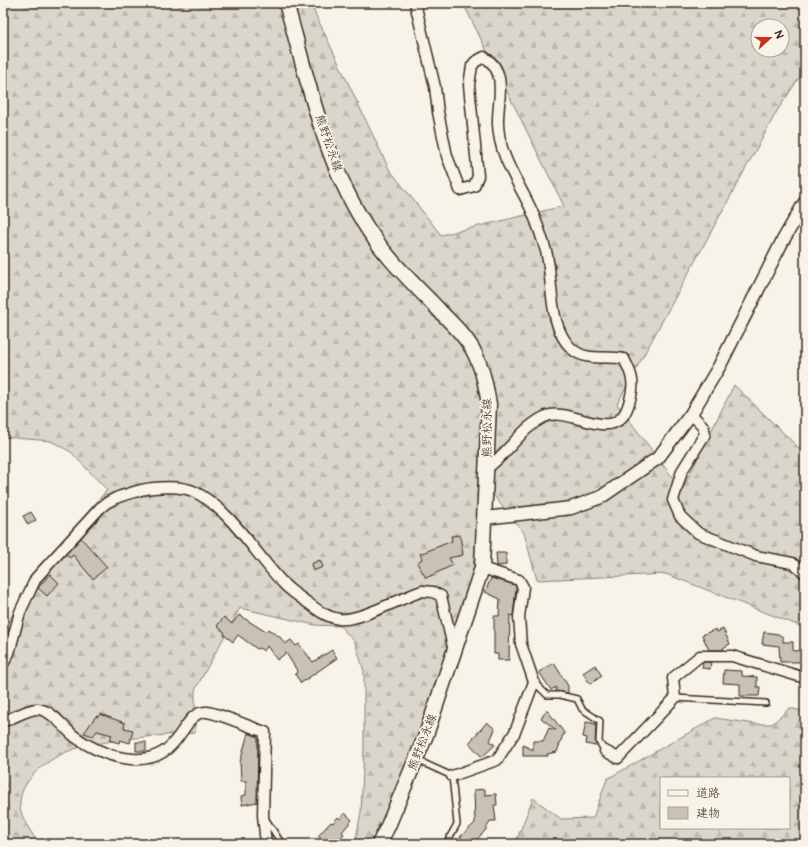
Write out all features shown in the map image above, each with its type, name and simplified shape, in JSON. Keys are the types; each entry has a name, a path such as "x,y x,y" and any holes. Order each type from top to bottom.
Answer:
{"main road":[{"name":"熊野松永線","path":"286,3 331,154 347,192 363,222 382,251 463,335 475,354 484,379 489,404 482,568 416,760 379,844"}],"street":[{"path":"415,3 435,87 438,112 447,156 460,190 474,186 478,176 469,85 472,66 475,62 484,57 492,62 497,72 501,98 498,123 501,145 510,171 528,202 541,234 548,260 553,311 564,340 580,355 594,358 614,356 624,359 632,376 632,393 627,412 622,419 604,425 566,416 552,415 544,417 516,440 498,460 487,468"},
{"path":"485,518 571,508 601,497 658,458 691,414 720,365 782,242 805,202"},
{"path":"691,414 703,426 705,434 682,471 673,500 680,516 698,533 756,556 792,563 805,572"},
{"path":"3,664 9,653 20,612 36,578 100,508 108,500 120,496 148,488 172,487 193,491 208,500 228,519 284,584 322,614 339,619 353,618 422,591 433,592 441,596 454,651"},
{"path":"452,776 497,760 515,732 534,682 521,644 519,617 524,587 519,580 482,568"},
{"path":"605,752 618,758 676,698 673,678 700,656 732,656 805,678"},
{"path":"3,717 7,720 37,708 48,712 74,735 98,749 123,758 147,760 166,751 176,742 190,719 196,714 207,712 265,732 263,815 266,844"}],"lane":[{"path":"534,682 547,695 560,695 576,699 582,709 600,721 598,742 605,752"},
{"path":"676,698 766,703"},
{"path":"416,760 452,776 457,824 446,844"},
{"path":"263,815 282,844"}],"green space":[{"path":"3,3 310,3 389,169 441,235 564,206 463,3 805,3 805,69 777,111 617,404 682,490 734,385 805,454 805,628 666,574 537,580 524,533 481,480 471,592 410,762 372,844 355,844 361,812 364,748 364,671 355,642 340,626 315,625 240,608 195,690 195,733 138,738 94,744 71,750 50,761 32,776 25,785 21,795 20,806 22,815 27,826 39,844 3,844 3,632 33,576 107,490 71,452 51,441 3,437"},
{"path":"790,708 805,712 805,844 519,844 517,839 533,798 561,819 593,818 607,779 715,718 755,724 772,724"}],"water":[{"path":"225,839 248,841 252,844 205,844 207,842"}],"building":[{"path":"31,512 36,520 28,525 23,516"},
{"path":"460,535 463,555 449,558 453,565 426,578 417,563 422,559 420,554 452,541 451,536"},
{"path":"81,538 107,567 93,579 73,555 70,558 66,554"},
{"path":"496,553 506,553 506,565 497,566"},
{"path":"320,560 323,567 313,571 311,564"},
{"path":"50,574 59,583 47,596 38,588"},
{"path":"491,578 515,585 516,588 513,616 510,615 509,660 498,660 498,654 494,654 494,616 499,616 500,599 485,592"},
{"path":"239,615 266,632 268,629 280,637 285,644 291,640 296,646 299,644 313,662 332,650 337,658 301,683 295,674 298,672 286,653 277,660 267,646 264,651 259,648 257,649 238,635 233,642 224,635 225,633 217,626 224,617 232,624"},
{"path":"716,629 717,632 723,629 730,644 723,648 724,650 709,650 702,635"},
{"path":"764,632 778,634 783,637 783,642 793,642 793,651 805,650 805,662 780,662 779,646 762,644"},
{"path":"703,662 711,662 710,669 702,668"},
{"path":"554,663 568,686 568,693 556,691 556,687 551,690 539,672"},
{"path":"595,665 602,676 590,684 583,673"},
{"path":"724,670 742,671 742,676 757,677 757,687 760,687 759,696 740,696 740,684 723,683"},
{"path":"547,710 565,734 563,735 557,752 547,754 548,756 523,756 523,745 533,750 533,741 543,741 549,728 556,730 541,718"},
{"path":"100,714 125,723 124,728 133,730 130,743 120,740 119,743 109,740 112,735 97,731 93,736 84,733 96,716 98,717"},
{"path":"487,722 495,729 490,741 495,745 482,757 469,743"},
{"path":"586,722 596,724 595,746 586,744 587,738 583,737"},
{"path":"248,733 258,737 257,802 242,805 241,796 246,795 246,781 241,781 240,762"},
{"path":"136,742 146,742 146,751 136,751"},
{"path":"485,789 485,795 496,794 497,805 494,805 496,821 490,821 485,831 472,844 467,844 460,837 475,823 474,790"},
{"path":"345,813 352,820 342,832 344,834 335,844 327,844 318,836 331,822 333,823 338,817 340,819"}]}
